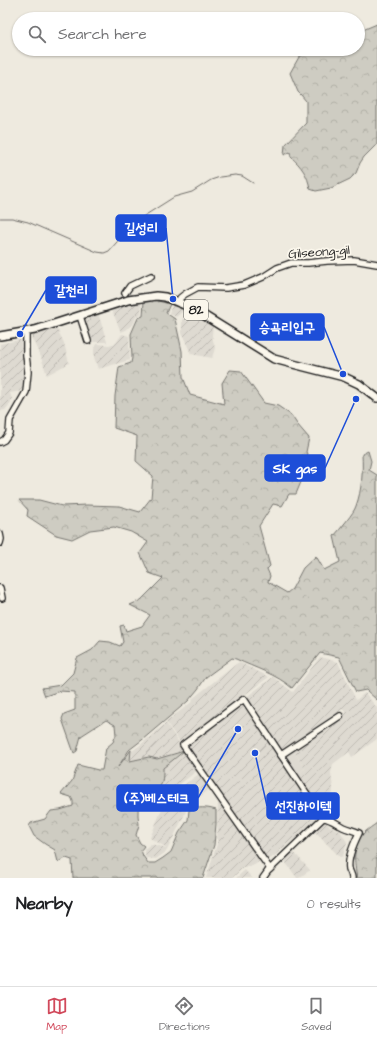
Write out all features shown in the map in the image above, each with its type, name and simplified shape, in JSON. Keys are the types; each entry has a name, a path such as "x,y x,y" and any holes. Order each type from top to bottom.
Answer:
{"main road":[{"name":"82","path":"0,336 35,330 128,300 150,297 165,297 192,308 274,359 344,377 359,384 377,398"}],"street":[{"name":"Gilseong-gil","path":"178,303 184,294 198,287 226,288 244,285 263,277 277,268 291,263 354,260 377,264"},
{"path":"125,293 130,286 151,276"},
{"path":"80,316 88,341"},
{"path":"0,442 4,440 9,433 10,420 26,392 28,372 26,332"},
{"path":"0,534 0,543"},
{"path":"0,588 2,598"},
{"path":"270,869 183,745 244,699 323,818 327,818 342,827 359,833 352,849 350,861 349,869 352,878"},
{"path":"281,755 340,716"},
{"path":"263,878 270,869 323,818"}],"shaded area":[{"path":"142,300 141,314 136,317 134,323 126,330 121,332 111,308"},
{"path":"173,303 187,308 176,317 169,313"},
{"path":"192,309 213,323 212,336 215,348 212,358 191,354 182,333 182,320 184,316"},
{"path":"98,313 107,342 90,342 84,318"},
{"path":"56,327 64,343 69,363 47,375 41,357 30,335"},
{"path":"122,334 129,336 130,360 98,369 94,357 94,349 97,344 109,345 116,343"},
{"path":"24,339 25,376 21,391 10,393 12,399 10,404 5,410 0,411 0,344"},
{"path":"320,657 338,662 356,700 365,693 377,708 377,739 352,757 349,752 333,764 331,773 333,789 332,799 325,816 297,774 305,769 293,750 346,713 343,709 284,750 279,750 245,698 273,677 293,692"},
{"path":"239,662 269,677 180,742 166,722 193,701 192,699"},
{"path":"238,706 244,707 318,815 317,820 270,859 264,858 187,746 188,741"},
{"path":"166,723 184,750 156,759 149,757 131,760 132,751"},
{"path":"293,750 305,769 297,774 286,754"},
{"path":"184,752 198,770 162,798 157,791 163,779 163,768"},
{"path":"200,773 210,788 187,809 166,852 156,859 146,858 144,849 151,844 167,848 150,838 166,799"},
{"path":"218,802 260,861 252,866 244,867 232,878 206,878 217,844"},
{"path":"324,820 328,825 340,831 347,842 343,856 340,857 313,830"},
{"path":"290,848 310,870 299,878 297,878 286,863 284,854"},
{"path":"245,870 252,878 236,878"}],"green space":[{"path":"377,24 377,145 364,157 356,173 350,179 331,188 316,191 310,189 306,175 301,167 291,157 290,152 284,155 285,145 306,123 306,101 298,92 290,73 301,56 365,56 365,29"},
{"path":"154,300 170,304 166,313 175,319 182,351 183,377 190,395 224,404 222,383 230,370 241,371 264,403 278,406 291,415 309,438 306,452 312,462 306,470 296,494 289,494 282,506 273,504 259,526 270,566 267,569 270,576 268,582 287,593 292,589 303,568 316,556 324,570 340,562 334,536 355,509 360,494 362,480 362,454 368,451 371,461 369,470 377,475 377,700 366,690 356,692 339,657 320,653 292,688 272,675 232,658 206,677 188,701 129,750 118,767 131,750 130,761 149,757 157,759 184,751 163,768 162,782 158,790 155,792 146,791 140,797 138,811 139,825 136,835 140,843 144,846 141,850 143,856 148,863 155,863 171,852 179,833 188,820 189,810 196,808 209,808 216,810 214,845 203,878 73,878 72,860 66,858 58,862 55,850 34,836 29,826 31,823 45,819 51,811 73,806 71,797 61,794 72,781 78,765 102,770 106,748 113,742 116,735 115,725 106,720 81,736 77,751 74,753 62,719 64,714 75,710 75,692 60,691 45,696 42,688 61,685 73,673 77,658 92,650 100,641 110,642 120,646 123,642 120,626 124,625 126,631 142,626 150,615 130,605 141,600 163,578 149,573 140,553 148,542 131,532 114,527 90,530 72,539 56,535 27,516 28,510 19,500 39,500 62,506 119,506 140,512 151,498 153,476 136,461 137,436 114,428 115,396 119,367 131,363 131,334 138,318 143,316 144,301"},
{"path":"377,823 377,878 357,878 355,854 357,843 364,833"}],"waterway":[{"path":"0,218 12,218 28,222 97,252 104,253 109,251 131,226 174,197 192,192 211,180 220,177 235,175 242,176 253,183"}],"place":[{"name":"길성리","path":"173,299"},
{"name":"갈천리","path":"20,334"},
{"name":"승곡리입구","path":"343,374"},
{"name":"SK gas","path":"356,399"},
{"name":"(주)베스테크","path":"238,729"},
{"name":"선진하이텍","path":"255,753"}]}
